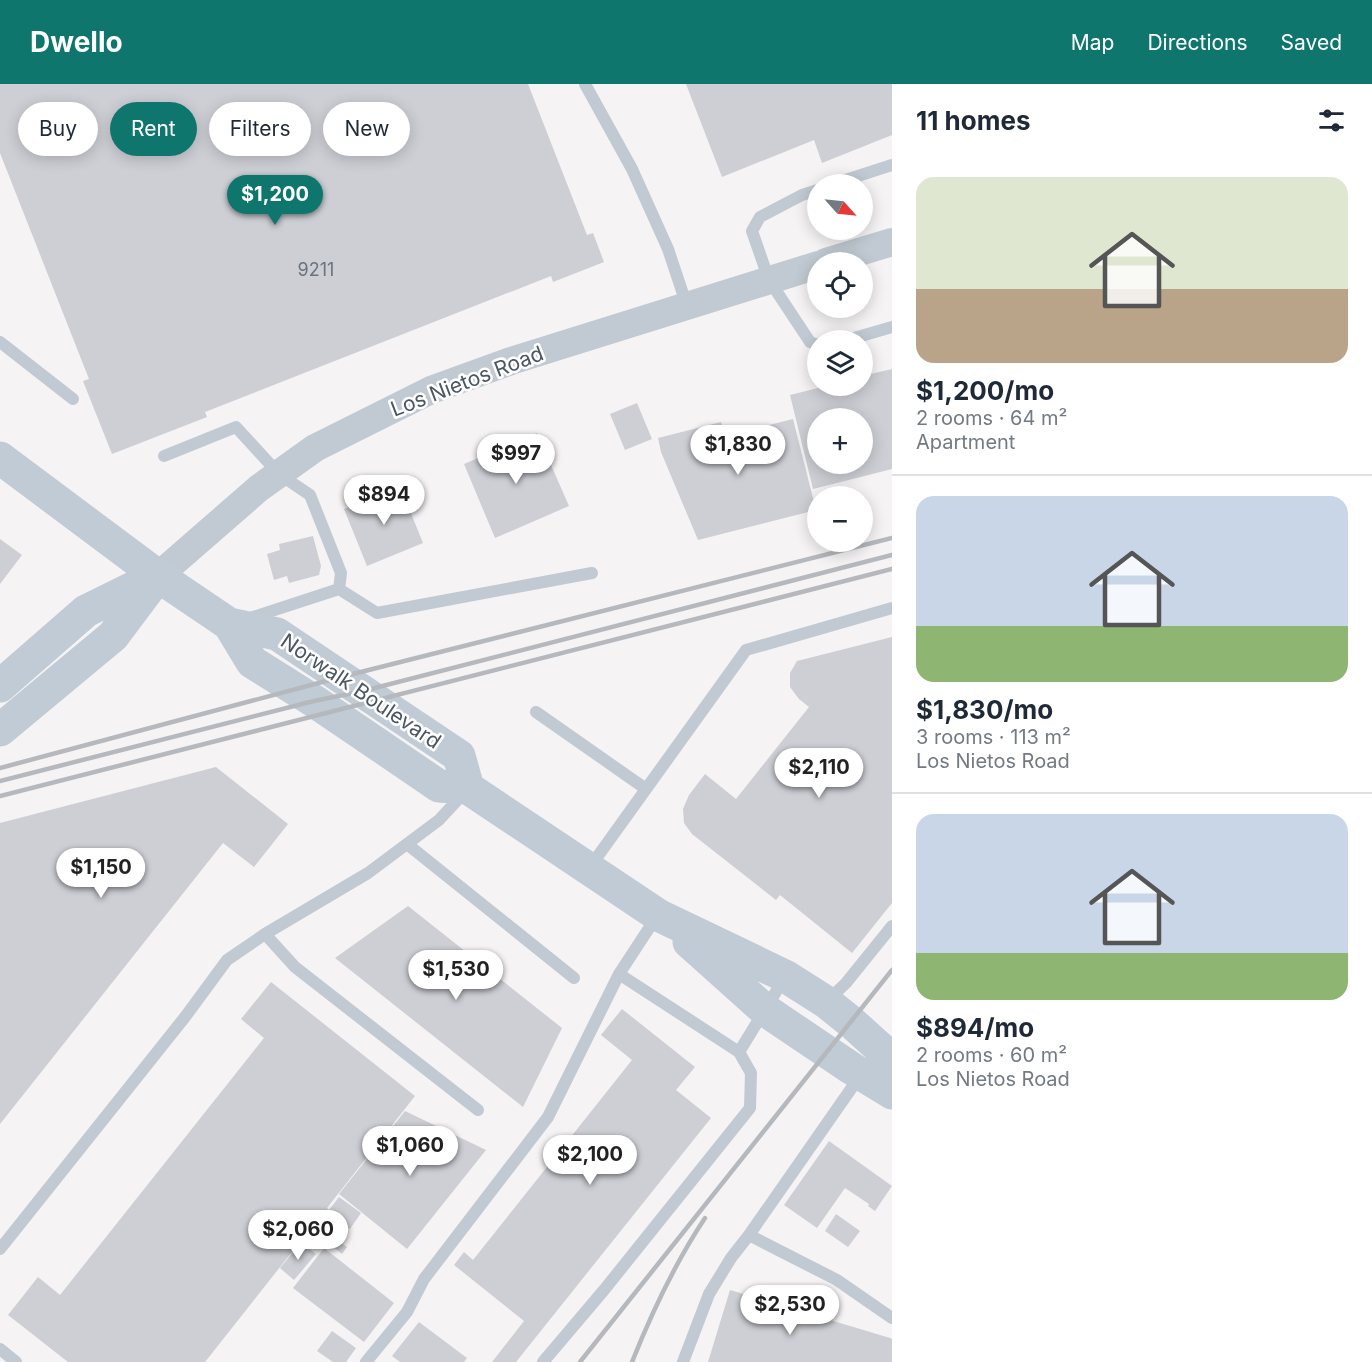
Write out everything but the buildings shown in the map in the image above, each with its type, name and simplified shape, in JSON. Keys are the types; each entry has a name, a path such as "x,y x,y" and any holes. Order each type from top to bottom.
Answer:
{"main road":[{"name":"Norwalk Boulevard","path":"0,458 158,576 229,624 277,634 459,756 468,788"},
{"name":"Los Nietos Road","path":"0,686 86,611 158,576"},
{"name":"Los Nietos Road","path":"0,730 113,636 158,576"},
{"path":"468,788 658,915 785,976 826,1002 876,1061 892,1093"},
{"path":"658,915 765,1010 876,1061"}],"street":[{"path":"859,252 892,242"},
{"name":"Los Nietos Road","path":"158,576 259,488 315,448 432,390 511,361 807,268"}],"lane":[{"path":"585,84 637,179 668,249 687,306"},
{"path":"864,174 892,165"},
{"path":"807,193 760,217 752,231 769,280 807,337"},
{"path":"873,332 892,327"},
{"path":"0,342 73,399"},
{"path":"164,456 236,427 279,474 310,495 341,573 339,589"},
{"path":"229,624 339,589 377,613 592,573"},
{"path":"588,870 746,650 892,608"},
{"path":"536,712 646,789"},
{"path":"0,1249 185,1017 227,960 368,873 439,820 468,788"},
{"path":"407,844 574,978"},
{"path":"366,1362 407,1312 424,1279 548,1117 620,974 658,915"},
{"path":"826,1002 846,983 892,926"},
{"path":"266,934 295,967 478,1110"},
{"path":"543,1362 604,1290 750,1108 751,1073 739,1052 620,974"},
{"path":"739,1052 785,976"},
{"path":"683,1362 709,1294 731,1258 876,1061"},
{"path":"749,1234 837,1280 892,1318"},
{"path":"0,1349 16,1362"}],"railway":[{"path":"0,768 341,677 892,538"},
{"path":"0,781 314,701 363,691 892,555"},
{"path":"0,796 892,569"},
{"path":"580,1362 892,970"},
{"path":"632,1362 665,1288 705,1218"}]}
